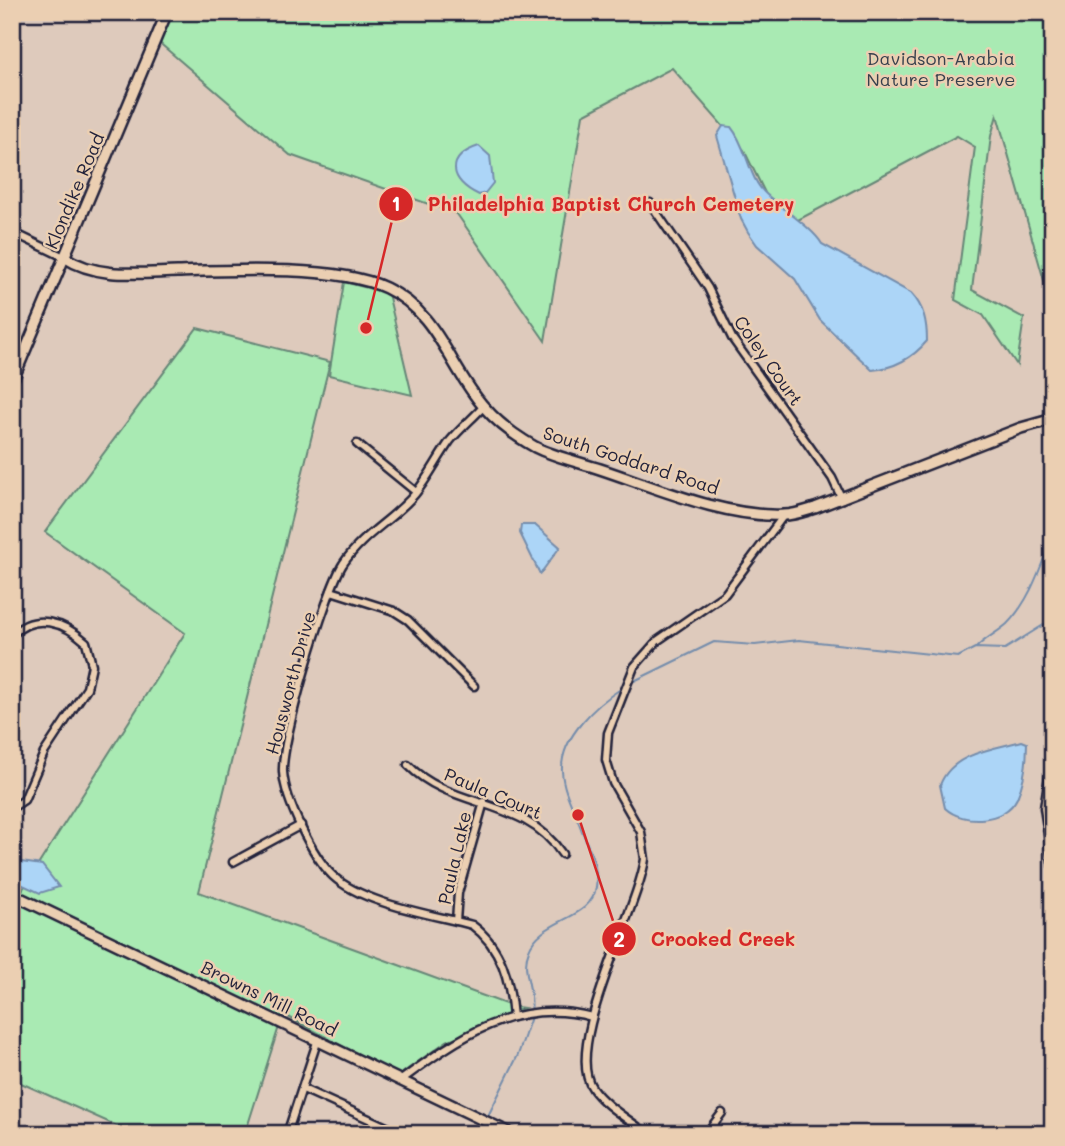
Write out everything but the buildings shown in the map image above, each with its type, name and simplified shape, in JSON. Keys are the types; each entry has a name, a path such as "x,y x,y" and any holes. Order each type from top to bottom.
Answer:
{"street":[{"name":"Klondike Road","path":"12,382 166,12"},
{"name":"Coley Court","path":"650,203 708,288 732,338 817,456 842,499"},
{"name":"South Goddard Road","path":"12,232 75,264 97,270 132,274 249,270 347,277 384,287 426,317 483,407 518,437 539,448 727,509 784,515 842,499 1009,432 1053,419"},
{"name":"Housworth Drive","path":"483,407 452,439 416,492 356,545 342,566 331,591 285,751 283,771 287,791 301,825 323,864 345,885 384,901 472,925 494,944 509,985 513,1017"},
{"path":"357,444 416,492"},
{"path":"647,1134 594,1091 588,1082 584,1062 592,1017 645,859 641,832 607,769 606,742 639,660 657,641 725,594 784,515"},
{"path":"331,591 394,611 408,620 474,686"},
{"path":"12,635 34,621 60,624 86,642 91,652 92,665 87,688 44,753 24,800 12,808"},
{"path":"1053,751 1044,807 1053,867"},
{"name":"Paula Court","path":"408,765 439,789 484,802 536,825 550,836 562,854"},
{"name":"Paula Lake","path":"456,921 457,893 484,802"},
{"path":"233,862 301,825"},
{"name":"Browns Mill Road","path":"12,894 318,1039 398,1082 512,1134"},
{"path":"398,1082 478,1027 551,1010 592,1017"},
{"path":"287,1134 318,1039"},
{"path":"303,1090 391,1129"},
{"path":"706,1134 722,1114"}],"green space":[{"name":"Davidson-Arabia Nature Preserve","path":"167,12 1053,12 1053,312 997,115 991,136 972,290 1024,318 1017,365 983,315 955,300 975,147 957,136 796,221 768,199 744,150 672,68 583,115 545,341 457,214 290,155 156,40"},
{"path":"344,282 388,293 412,395 329,375"},
{"path":"197,328 330,362 199,892 511,1006 524,1008 447,1041 398,1076 283,1014 245,1134 135,1134 12,1079 12,888 21,892 185,633 45,532"}],"water":[{"path":"723,126 731,127 741,143 760,187 822,244 911,293 922,309 927,334 927,341 915,353 896,365 872,370 820,320 795,279 757,245 741,219 717,136"},
{"path":"479,146 490,156 493,183 485,193 479,195 462,183 455,169 460,156"},
{"path":"521,525 535,525 560,547 540,574 520,533"},
{"path":"1022,741 1027,743 1025,771 1017,798 1011,806 994,817 983,819 962,817 945,808 940,785 954,766 975,754"},
{"path":"21,862 42,865 59,887 40,893 12,880 12,864"}],"waterway":[{"path":"976,648 1007,624 1023,604 1053,535"},
{"path":"630,683 714,642 755,645 799,640 958,657 975,648 1005,649 1053,619"},
{"path":"531,1012 526,965 529,950 544,932 585,906 596,887 593,858 565,786 563,758 567,746 582,723 622,688"},
{"path":"487,1118 518,1055 531,1017"},
{"path":"478,1134 483,1125"}],"place":[{"name":"Philadelphia Baptist Church Cemetery","path":"366,328"},
{"name":"Crooked Creek","path":"578,815"}]}
